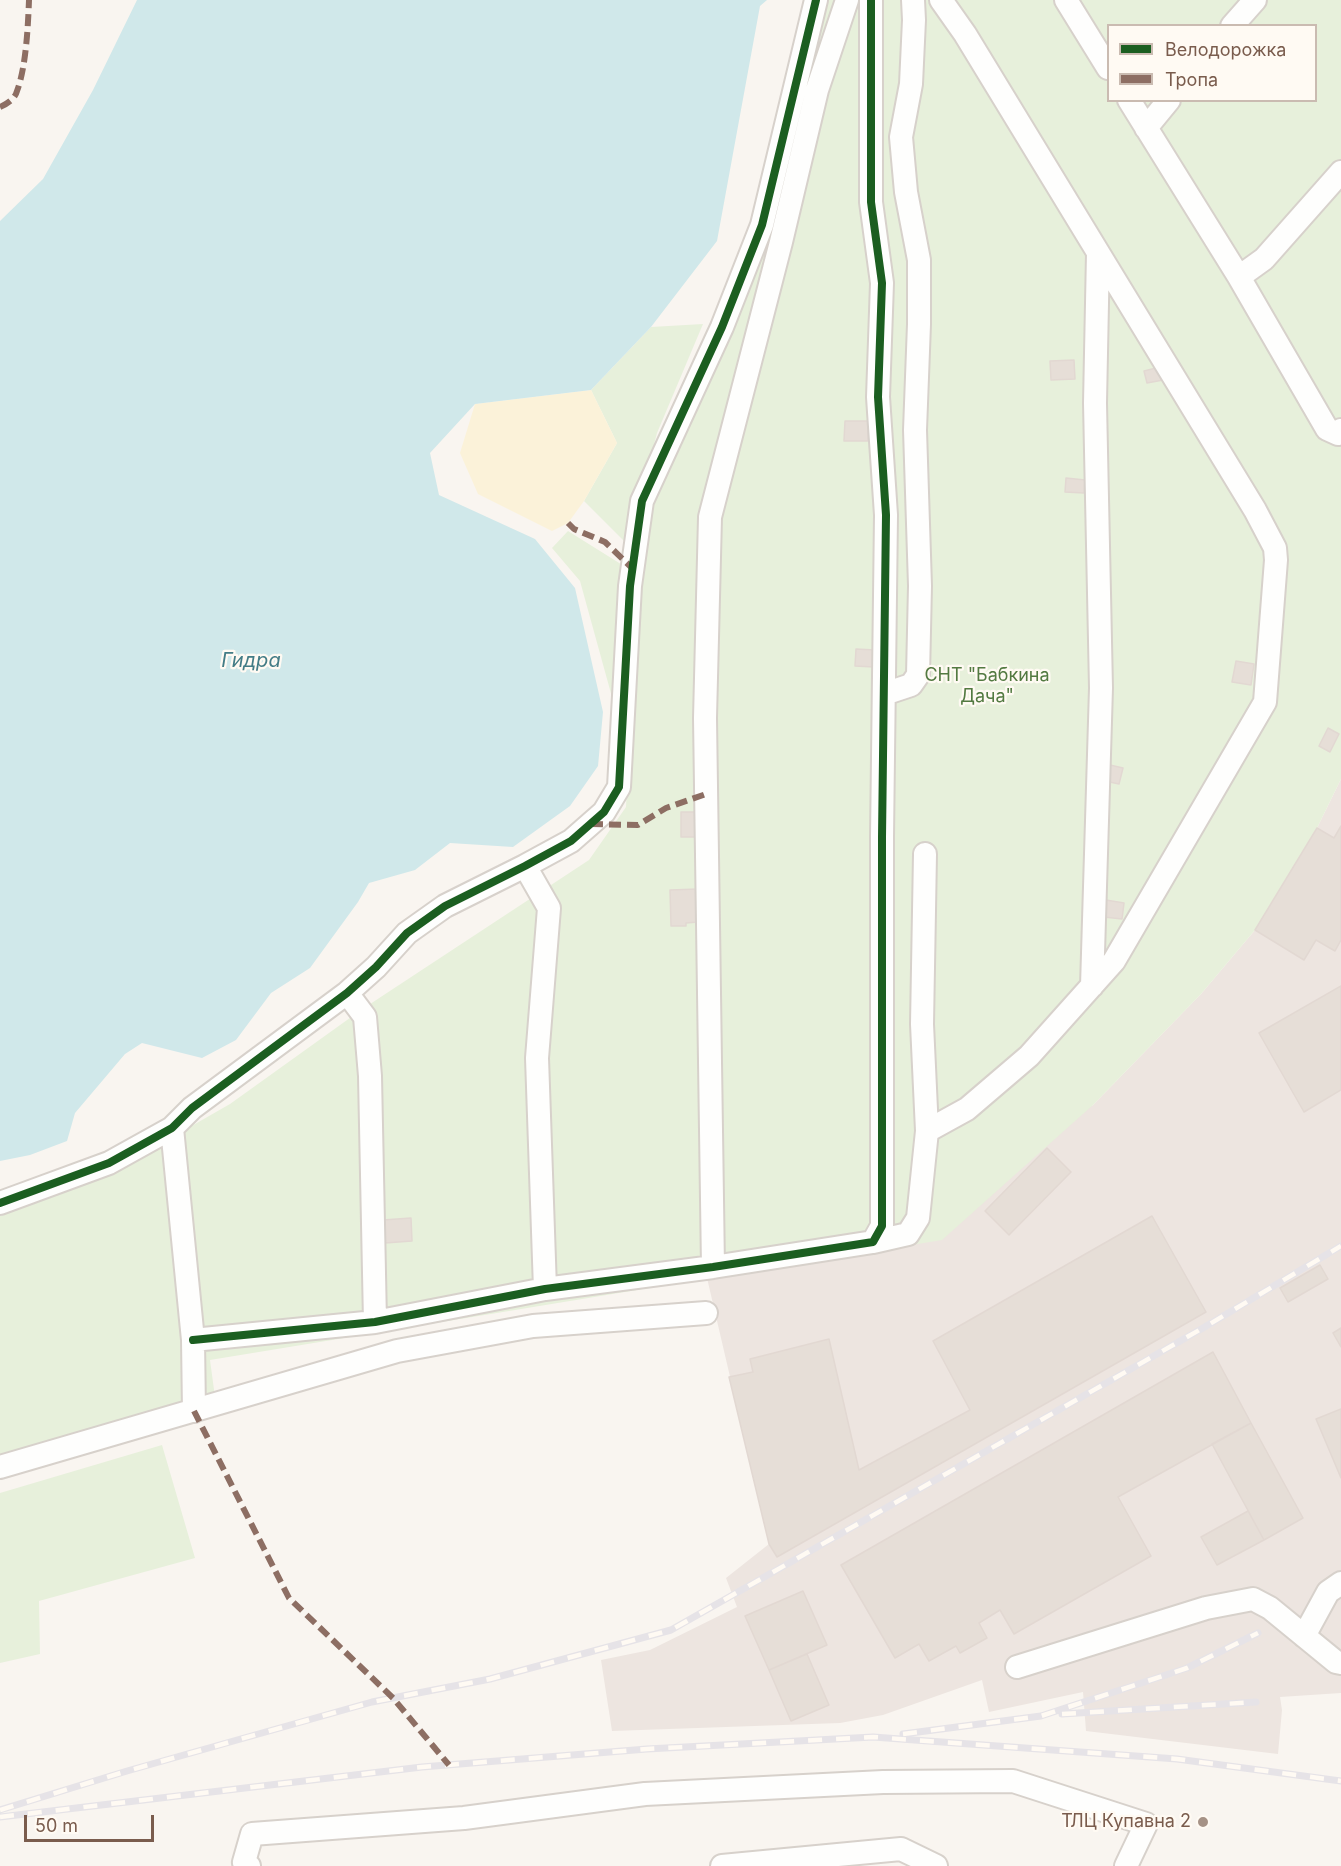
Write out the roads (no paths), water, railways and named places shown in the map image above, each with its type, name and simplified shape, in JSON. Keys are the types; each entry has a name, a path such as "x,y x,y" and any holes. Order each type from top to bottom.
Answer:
{"street":[{"path":"0,1203 109,1163 172,1128 192,1108 347,993 376,967 407,933 445,906 571,841 604,812 619,787 630,586 642,501 722,327 762,225 816,0"},
{"path":"712,1268 705,718 710,517 782,242 817,90 847,0"},
{"path":"871,0 871,202 882,283 878,397 886,515 882,1226 873,1242"},
{"path":"884,694 911,685 918,675 920,586 915,430 919,260 906,192 901,137 911,84 913,0"},
{"path":"927,1131 967,1109 1029,1056 1114,961 1265,702 1276,560 1275,548 1255,510 971,44 941,0"},
{"path":"1066,0 1107,66"},
{"path":"1234,24 1255,0"},
{"path":"1130,102 1239,277 1327,429 1338,434 1341,430"},
{"path":"1146,128 1167,102"},
{"path":"1239,277 1264,259 1341,172"},
{"path":"1092,986 1101,688 1095,403 1098,253"},
{"path":"193,1340 375,1322 545,1289 712,1268 873,1242 908,1234 918,1218 927,1131 922,1024 925,854"},
{"path":"525,866 549,908 537,1058 545,1289"},
{"path":"347,993 365,1017 370,1076 375,1322"},
{"path":"172,1128 193,1340 194,1411"},
{"path":"0,1467 397,1351 532,1326 706,1313"},
{"path":"1304,1636 1328,1592 1341,1583"},
{"path":"1017,1667 1206,1608 1253,1599 1270,1608 1336,1662 1341,1663"},
{"path":"249,1866 244,1862 252,1834 464,1818 645,1794 883,1782 1013,1781 1146,1824 1126,1866"},
{"path":"722,1866 901,1849 936,1866"}],"water":[{"name":"Гидра","path":"137,0 767,0 760,6 717,241 651,327 591,390 475,404 430,453 439,495 535,539 575,588 603,712 598,766 570,806 513,847 450,843 415,870 369,883 310,968 271,993 236,1040 202,1058 142,1043 125,1054 75,1113 67,1141 30,1155 0,1161 0,221 43,179 93,90"}],"railway":[{"path":"0,1810 127,1771 372,1702 490,1679 671,1630 1203,1328 1341,1246"},
{"path":"903,1734 1041,1716 1187,1668 1258,1633"},
{"path":"1062,1714 1256,1702"},
{"path":"0,1817 422,1767 647,1749 873,1737 1177,1759 1341,1781"}],"place":[{"name":"ТЛЦ Купавна 2","path":"1203,1822"}],"park label":[{"name":"СНТ \"Бабкина Дача\"","path":"987,686"}]}
